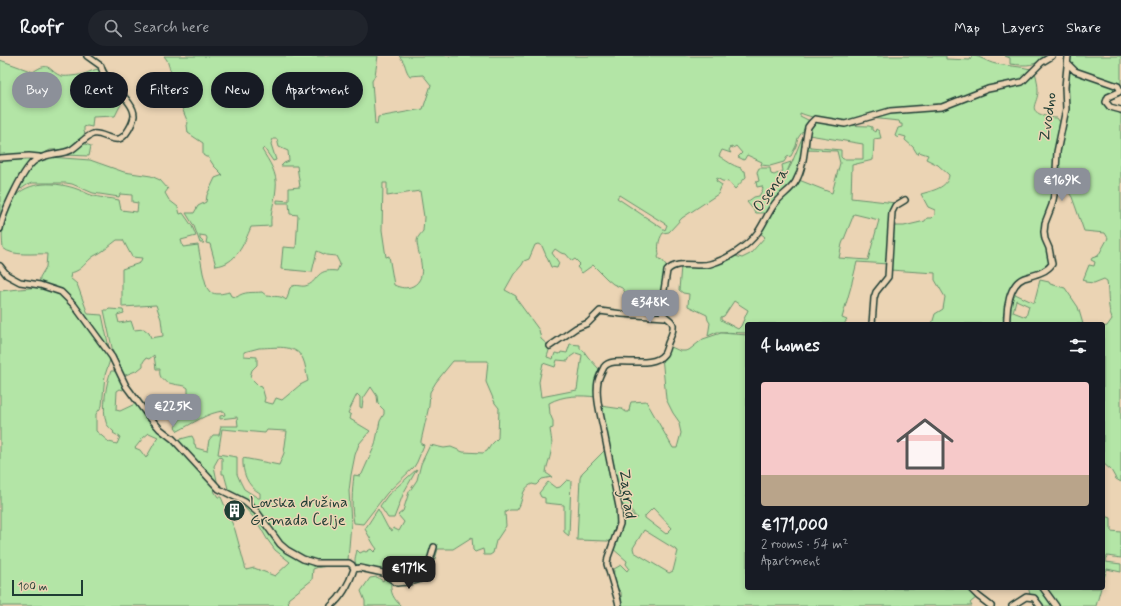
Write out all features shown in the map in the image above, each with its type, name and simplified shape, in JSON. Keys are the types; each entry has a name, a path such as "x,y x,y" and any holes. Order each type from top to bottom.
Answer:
{"street":[{"path":"0,229 4,214 28,166 34,160 44,155 69,151 80,144 88,136 94,134 113,139 120,138 124,136 128,129 134,117 132,107 106,77 101,66 87,56"},
{"name":"Osenca","path":"599,406 598,381 605,366 616,361 635,363 655,360 660,358 665,353 673,329 671,321 662,314 667,271 670,267 675,265 699,266 710,264 730,256 749,242 758,233 777,201 796,182 802,165 808,128 815,119 845,124 890,111 918,110 942,106 988,88 1022,82 1042,62 1052,56"},
{"name":"Zvodno","path":"1007,322 1006,315 1014,287 1023,279 1034,276 1052,264 1044,232 1045,223 1052,205 1055,190 1057,152 1066,109 1065,87 1068,56"},
{"path":"1068,64 1075,71 1118,86 1120,88 1119,92 1108,97 1106,102 1110,107 1121,110"},
{"path":"0,158 29,156 40,158"},
{"path":"872,322 874,298 876,292 888,277 892,212 895,206 905,200"},
{"path":"0,266 7,275 20,282 40,285 61,292 85,319 112,357 126,386 151,419 160,429 173,439 219,489 245,502 257,512 280,544 287,550 298,557 310,561 327,564 349,563 354,569"},
{"path":"550,346 576,328 588,323 600,311 665,317"},
{"name":"Zagrad","path":"599,406 619,507 620,524 608,557 607,564 619,606"},
{"path":"354,569 360,568 383,573 397,583 417,580 424,577 426,574 434,548"},
{"path":"331,606 342,595 354,569"},
{"path":"972,590 991,606"},
{"path":"1044,590 1056,606"},
{"path":"1012,606 1026,596 1034,598 1040,606"}],"green space":[{"path":"164,56 378,56 375,75 372,81 375,124 377,125 378,117 423,109 431,85 423,75 410,76 399,56 946,56 946,59 970,60 972,56 996,64 1031,69 1033,71 1028,77 1031,77 1035,72 1038,84 1038,96 1034,109 1039,114 1057,118 1062,122 1056,151 1055,189 1044,229 1045,240 1051,262 1047,267 1034,275 1021,277 1017,280 1011,291 1003,317 1006,318 1006,322 933,322 935,314 943,309 945,297 935,280 935,273 890,270 891,228 925,221 927,218 932,218 935,215 935,210 928,207 921,194 942,186 946,183 949,175 938,165 926,159 928,155 919,152 918,155 913,147 905,140 906,137 899,135 898,138 895,136 898,128 902,127 902,124 900,124 899,121 870,118 866,116 851,122 840,122 818,119 800,113 800,116 810,121 798,138 791,156 787,157 784,162 770,166 761,165 762,162 747,155 744,160 738,157 742,153 736,146 733,148 731,147 729,150 731,153 722,150 719,156 745,171 746,177 735,189 729,182 722,181 717,178 716,181 722,185 718,194 682,218 669,232 663,233 661,236 659,241 658,257 666,265 660,314 638,314 640,296 625,295 622,288 613,284 593,265 582,273 577,267 580,264 575,259 572,261 566,254 555,249 552,253 559,263 557,268 551,267 542,246 538,244 535,245 529,259 524,261 514,274 505,290 516,296 517,300 539,330 541,339 550,347 547,357 553,359 555,353 567,353 570,344 580,345 580,349 583,350 599,369 596,382 596,397 572,396 560,398 549,403 553,428 550,429 552,449 546,473 552,477 542,479 536,485 532,484 528,486 517,510 505,512 506,526 496,541 493,553 490,555 484,555 483,549 475,552 473,550 472,537 453,549 438,549 429,570 417,578 418,567 407,566 402,570 399,564 390,559 386,567 389,569 385,573 357,565 355,560 357,550 360,553 371,549 374,552 377,549 365,529 378,509 388,528 392,531 393,528 399,531 404,522 398,515 403,511 409,492 417,480 421,464 430,445 444,448 451,447 463,452 483,453 487,451 498,438 499,408 495,403 486,382 488,361 453,361 436,382 430,392 429,406 421,441 421,444 424,445 417,462 414,467 387,493 363,524 354,523 352,499 354,475 360,476 362,474 375,445 384,410 378,404 377,396 371,387 363,399 362,408 360,407 360,397 357,394 348,413 351,415 350,419 370,431 359,444 351,475 349,491 351,523 348,560 328,563 308,559 290,550 276,536 268,522 255,508 243,499 229,492 224,474 222,474 222,458 219,457 214,466 218,486 177,440 192,436 196,448 207,451 209,440 213,435 219,435 221,426 238,426 237,417 220,419 220,416 225,415 224,411 218,412 206,416 178,431 175,427 190,402 188,397 188,388 185,386 172,384 161,378 160,369 156,369 154,355 149,359 146,358 143,362 143,366 138,370 123,376 114,357 104,310 123,310 124,313 117,315 119,323 131,321 134,330 144,329 149,333 151,338 163,336 161,319 156,305 122,307 122,269 140,263 142,258 132,257 123,240 117,240 91,258 84,266 71,273 70,278 77,284 88,314 102,315 111,357 105,375 102,406 96,414 96,431 109,442 117,444 120,437 113,433 114,432 107,425 104,410 109,376 111,371 115,371 124,386 123,390 120,389 117,391 116,410 120,411 137,403 151,425 176,444 216,489 214,491 218,497 221,497 235,530 246,570 254,568 275,576 290,562 275,550 256,520 243,506 237,505 234,497 257,513 273,536 290,554 306,561 329,565 313,569 312,580 288,599 289,606 0,606 0,291 39,287 40,277 46,267 47,254 18,254 7,251 3,248 2,231 5,214 10,203 22,190 48,184 57,184 77,189 94,196 119,200 121,210 137,212 138,203 132,202 132,195 120,194 119,197 93,193 66,183 32,183 21,189 19,186 29,167 49,157 90,160 124,172 151,176 160,180 168,189 165,193 169,200 178,207 180,214 183,213 192,226 196,236 181,240 183,247 198,245 207,288 212,293 219,294 229,292 231,296 237,297 246,293 262,292 267,296 280,297 286,300 290,288 295,285 305,286 313,282 320,274 324,272 337,271 340,264 336,256 326,255 317,251 312,272 281,269 283,247 296,248 298,215 290,214 289,203 277,203 277,200 289,201 289,188 300,187 297,166 281,166 289,161 288,151 279,147 277,139 273,139 271,144 276,160 273,161 264,148 262,150 276,178 271,226 251,227 242,246 234,257 223,264 216,266 210,244 206,243 206,236 200,235 200,239 204,243 200,243 194,226 186,213 194,213 198,206 206,202 207,195 215,178 223,175 208,157 203,155 203,143 188,133 188,123 182,108 203,108 203,72 171,72 167,60","holes":["383,183 387,183 387,196 420,191 424,217 423,231 417,240 422,272 418,282 408,288 394,285 389,256 386,257 382,230","619,195 667,225 665,230 617,198","259,348 290,348 300,354 305,364 308,381 300,385 282,400 276,398 273,404 264,402 265,398 262,387 250,377 252,370 257,365 257,357 244,356 244,352","576,353 582,355 577,390 541,397 539,382 543,363 555,367 557,360 568,361 570,357","222,429 265,433 267,430 287,431 284,453 279,465 243,458 243,468 246,478 252,487 260,493 260,498 244,489 237,474 237,457 218,454","149,433 158,437 146,458 140,450 135,448"]},
{"path":"1005,56 1050,56 1039,62 1022,65 1010,64 1010,58"},
{"path":"1069,56 1121,56 1121,87 1074,70 1070,65"},
{"path":"0,60 33,72 12,72 12,108 62,108 62,76 70,76 70,108 119,108 115,116 93,117 92,127 84,127 85,133 70,149 50,150 43,154 0,156"},
{"path":"43,67 49,68 55,72 33,72"},
{"path":"1069,67 1113,85 1118,89 1117,92 1105,99 1121,115 1121,482 1116,479 1111,470 1105,465 1105,326 1112,319 1110,314 1107,281 1104,279 1094,283 1085,282 1085,280 1083,280 1089,265 1094,266 1095,262 1091,260 1092,258 1098,256 1108,238 1105,233 1084,231 1072,197 1057,176 1057,162 1064,126"},
{"path":"100,69 102,72 88,72 94,70"},
{"path":"815,121 838,125 869,126 872,127 872,130 875,132 876,129 879,131 881,138 874,139 873,160 852,165 851,198 896,203 888,264 857,262 842,318 847,320 846,322 745,322 745,333 717,332 708,336 710,323 707,315 688,306 689,294 683,293 679,290 681,266 693,267 732,255 742,258 750,254 765,237 759,232 774,208 799,180 832,193 840,163 837,151 805,150 808,130","holes":["809,135 863,144 863,159 843,159 841,157 841,150 809,146","854,214 879,220 868,260 839,258 842,244","734,301 748,310 741,326 738,329 721,320 721,317 724,316"]},
{"path":"802,138 804,138 804,141 798,176 767,213 756,213 747,202 754,197 759,196 763,189 762,186 757,187 756,182 759,181 757,172 759,168 770,168 771,174 774,175 783,171 782,165 791,162 787,172"},
{"path":"82,143 91,146 89,156 65,155 65,153"},
{"path":"28,157 30,159 12,192 0,222 0,159"},
{"path":"1040,280 1065,288 1078,307 1082,322 1008,322 1013,293 1034,303","holes":["1016,300 1029,306 1026,317 1013,312"]},
{"path":"721,333 745,335 745,590 971,590 977,597 970,603 972,606 622,606 621,592 614,582 614,569 621,565 627,571 629,568 626,564 627,561 612,548 619,529 621,506 637,518 631,511 620,503 616,475 601,406 622,409 629,412 631,402 646,401 673,448 677,448 681,433 680,423 666,399 662,356 669,346 680,351 689,350 703,339","holes":["653,508 672,528 666,534 645,518 645,516","644,530 678,551 673,571 669,573 634,552 633,548"]},
{"path":"607,448 618,511 615,531 611,542 577,540 580,478 582,473"},
{"path":"417,469 404,492 394,518 388,518 380,506 388,495"},
{"path":"567,480 571,481 569,536 564,532 564,505 545,503 545,498 541,497 539,493 548,482 556,488 560,487"},
{"path":"1105,516 1111,518 1111,531 1121,532 1121,558 1107,556 1106,562 1121,564 1121,572 1107,569 1105,575"},
{"path":"377,577 383,581 385,577 391,583 393,596 401,606 365,606 365,601 361,591 370,578"},
{"path":"1029,590 1043,590 1054,606 1041,606 1034,596 1030,595"},
{"path":"1046,590 1100,590 1096,606 1058,606"}],"place":[{"name":"Lovska družina Grmada Celje","path":"234,511"}]}
